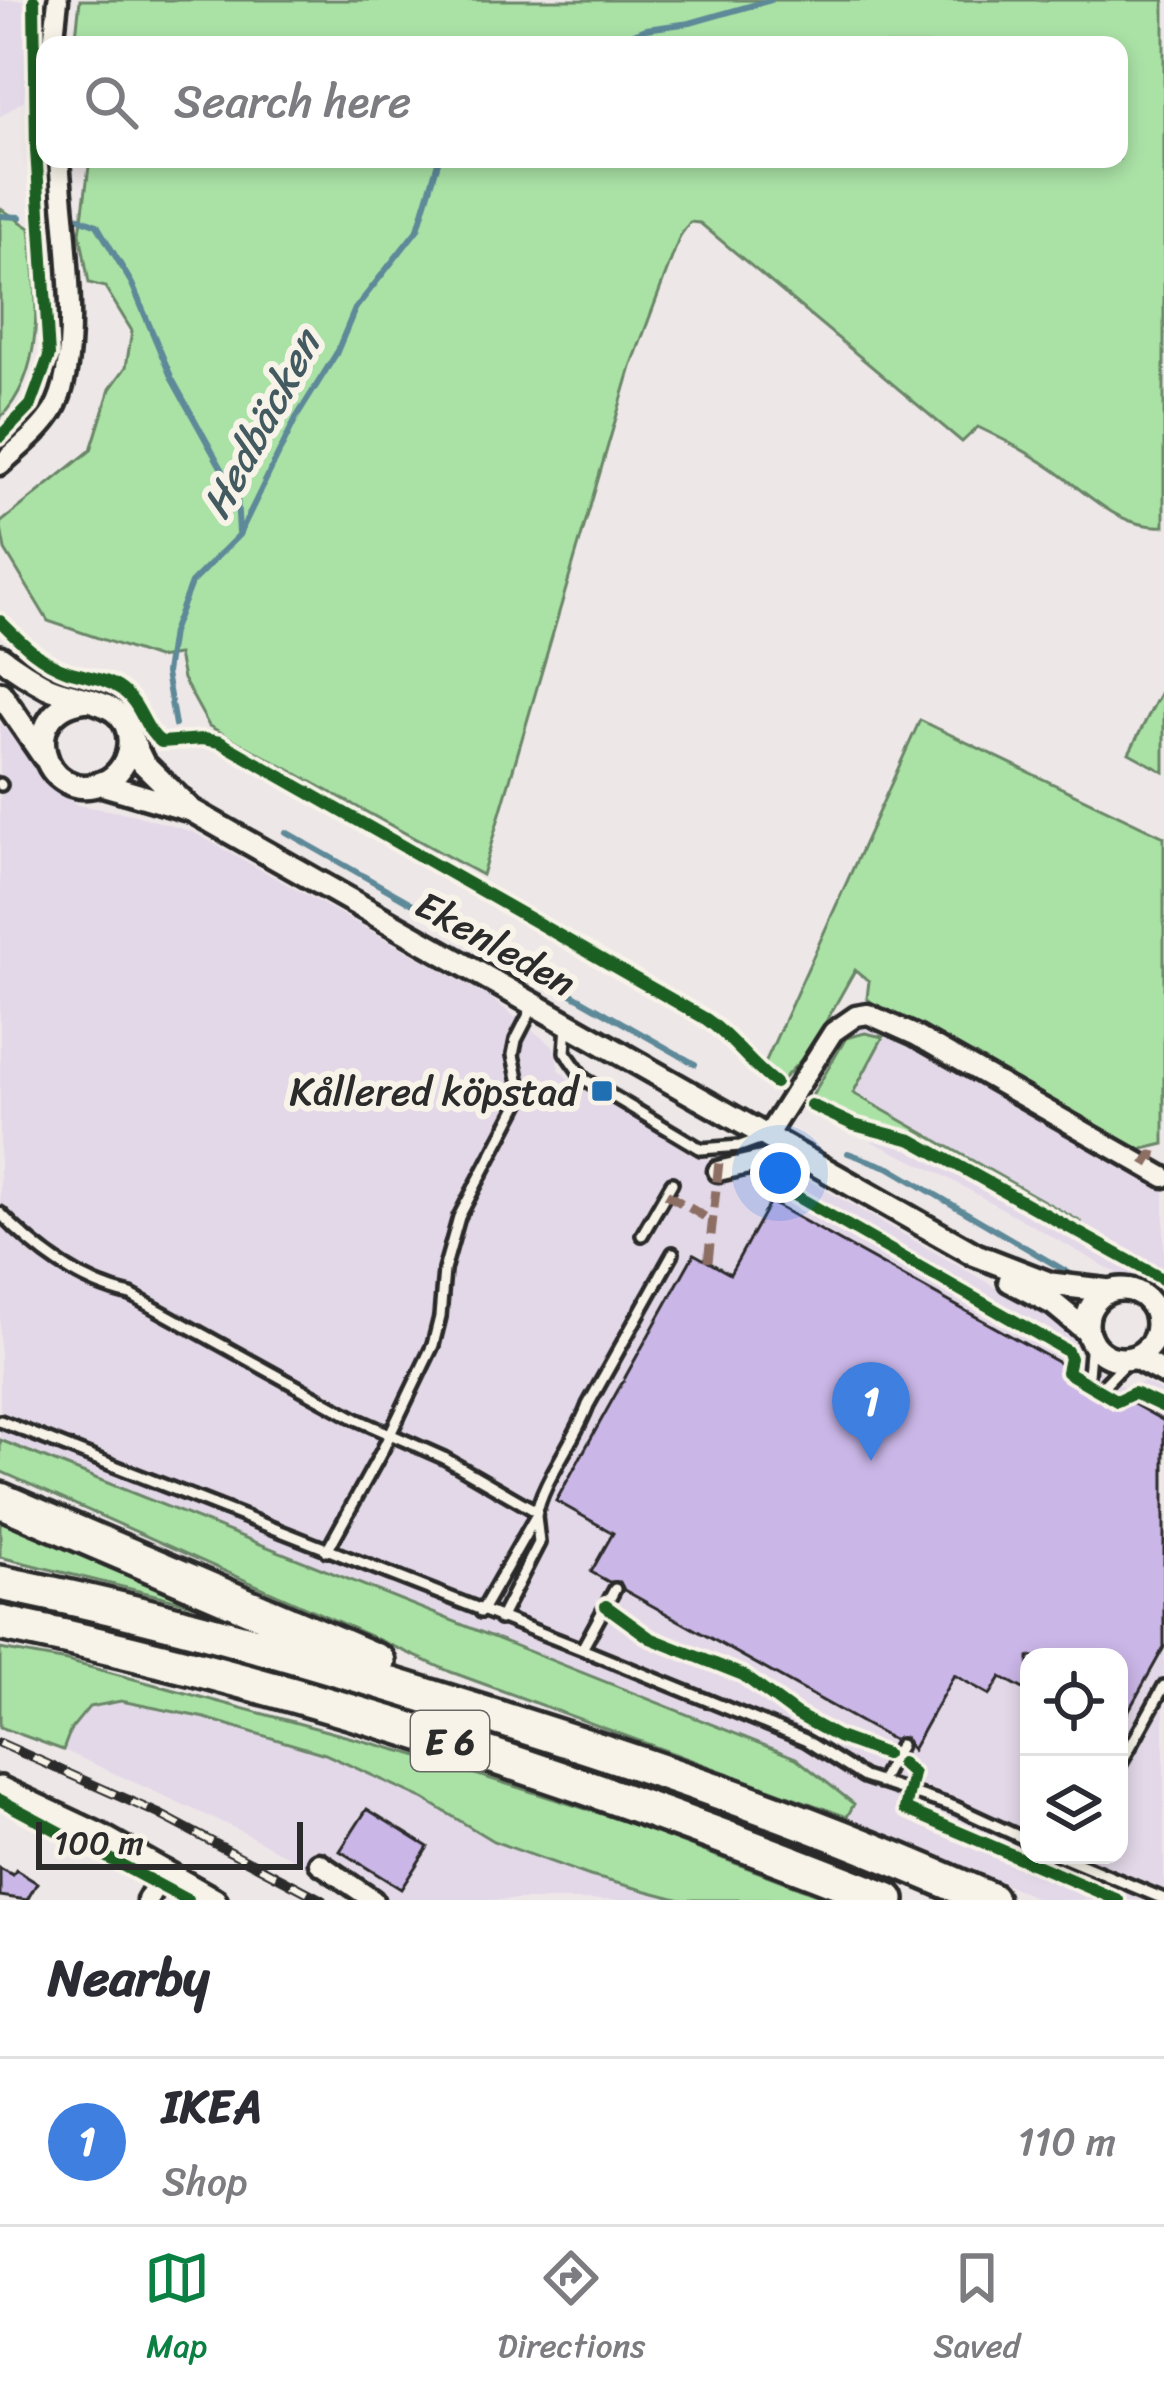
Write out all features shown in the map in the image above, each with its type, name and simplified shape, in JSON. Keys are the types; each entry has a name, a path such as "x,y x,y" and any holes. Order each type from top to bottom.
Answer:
{"highway":[{"path":"0,1500 523,1726"},
{"name":"E 6","path":"0,1583 343,1670 523,1726 707,1786 990,1900"},
{"name":"E 6","path":"0,1623 227,1677 510,1759 697,1824 887,1900"}],"street":[{"path":"54,36 58,0"},
{"path":"0,465 53,411 66,379 70,329 60,168"},
{"path":"0,657 50,688 111,707 129,734 130,746 121,769 101,784 76,785 64,780 0,693"},
{"path":"47,762 43,736 55,713 65,705 90,700"},
{"name":"Ekenleden","path":"129,734 143,763 190,810"},
{"name":"Ekenleden","path":"101,784 190,810 976,1255 1051,1284 1120,1288 1140,1294 1160,1325 1149,1346 1132,1357"},
{"path":"767,1136 833,1033 846,1021 868,1014 886,1019 1164,1177"},
{"path":"718,1171 796,1153"},
{"name":"Ekenleden","path":"976,1255 1003,1277 1054,1304 1110,1357 1132,1357 1164,1373"},
{"path":"1089,1336 1089,1312 1110,1291"},
{"path":"0,1788 68,1818 215,1900"},
{"path":"319,1864 373,1900"},
{"path":"148,1900 165,1870"}],"lane":[{"path":"327,1551 433,1345 444,1270 459,1217 518,1111 522,1090 513,1055 534,1005"},
{"path":"567,1024 565,1052 584,1078 701,1148 740,1146 767,1136"},
{"path":"642,1235 672,1183"},
{"path":"0,1213 27,1241 96,1286 131,1295 536,1514"},
{"path":"481,1612 673,1253"},
{"path":"1088,1376 1089,1336"},
{"path":"1104,1385 1132,1357"},
{"path":"0,1421 581,1649 805,1741 864,1777 955,1807 1020,1837"},
{"path":"500,1619 539,1544 536,1514"},
{"path":"581,1649 615,1588"},
{"path":"1125,1756 1164,1686"},
{"path":"880,1783 900,1745"},
{"path":"1079,1864 1164,1900"}],"shaded area":[{"path":"0,0 30,0 24,100 0,117"},
{"path":"0,722 50,786 77,805 132,814 193,832 488,996 554,1047 559,1069 571,1081 692,1154 720,1164 794,1172 1072,1331 1081,1358 1123,1387 1145,1382 1164,1393 1164,1900 1041,1900 847,1817 854,1804 796,1758 0,1440"},
{"path":"871,1024 1149,1179 1164,1170 1164,1300 939,1173 873,1142 814,1093 841,1038 854,1026"},
{"path":"121,1701 205,1718 325,1754 424,1799 493,1841 590,1876 681,1900 368,1900 241,1831 63,1750 71,1729 90,1707"}],"green space":[{"path":"80,0 1164,0 1164,526 1119,516 1036,458 978,427 962,442 700,223 690,222 680,236 631,367 482,875 209,726 183,679 178,655 157,658 48,621 5,550 0,523 91,450 110,389 126,367 132,331 105,287 89,283 80,233 89,168 1128,168 1128,36 76,36"},
{"path":"0,208 30,228 36,302 26,376 0,418"},
{"path":"1164,686 1164,772 1129,753"},
{"path":"920,720 1164,837 1164,1144 1127,1153 879,1010 867,998 869,981 855,970 809,1052 782,1080 765,1063"},
{"path":"865,1033 883,1037 853,1093 1081,1222 1078,1227 901,1130 863,1125 812,1096 846,1038"},
{"path":"0,1440 796,1758 854,1804 847,1817 451,1672 0,1471"},
{"path":"0,1512 203,1594 200,1606 0,1557"},
{"path":"0,1649 67,1661 412,1754 630,1823 832,1900 681,1900 590,1876 493,1841 424,1799 325,1754 205,1718 121,1701 89,1707 71,1729 63,1750 0,1727"}],"building":[{"path":"770,1202 1079,1374 1084,1384 1095,1383 1101,1393 1110,1391 1164,1421 1164,1647 1128,1712 1128,1648 1020,1648 1020,1687 1001,1677 990,1695 954,1675 912,1750 905,1738 893,1740 624,1590 620,1582 591,1572 613,1533 556,1501 694,1254 730,1274"},
{"path":"367,1809 428,1847 401,1889 340,1851"},
{"path":"0,1868 13,1875 16,1870 37,1883 27,1900 0,1896"}],"waterway":[{"name":"Hedbäcken","path":"628,36 771,0"},
{"name":"Hedbäcken","path":"175,725 166,673 172,632 191,583 239,535 296,418 336,354 355,309 418,229 436,168"},
{"path":"72,215 97,225 132,284 172,379 237,496 239,533"},
{"path":"0,216 20,217"},
{"path":"286,832 695,1064"},
{"path":"848,1153 890,1168 1081,1280"}],"railway":[{"path":"0,1743 159,1814 322,1900"}],"marked path":[{"path":"1145,1165 1151,1155 1164,1158"},
{"path":"708,1262 719,1162"},
{"path":"666,1194 712,1221"}],"cycle path":[{"path":"34,0 36,149"},
{"path":"0,437 31,405 49,356 37,168"},
{"path":"0,621 48,662 122,690 161,742 220,742 706,1019 775,1083"},
{"path":"811,1105 854,1125 912,1140 1164,1280"},
{"path":"776,1190 787,1191 1067,1351 1067,1372 1117,1401 1134,1393 1164,1407"},
{"path":"606,1606 650,1638 743,1675 796,1714 838,1737 885,1754"},
{"path":"901,1763 913,1774 905,1809 1118,1900"},
{"path":"0,1800 187,1900"}],"place":[{"name":"Kållered köpstad","path":"602,1091"},
{"name":"IKEA","path":"871,1461"}]}
